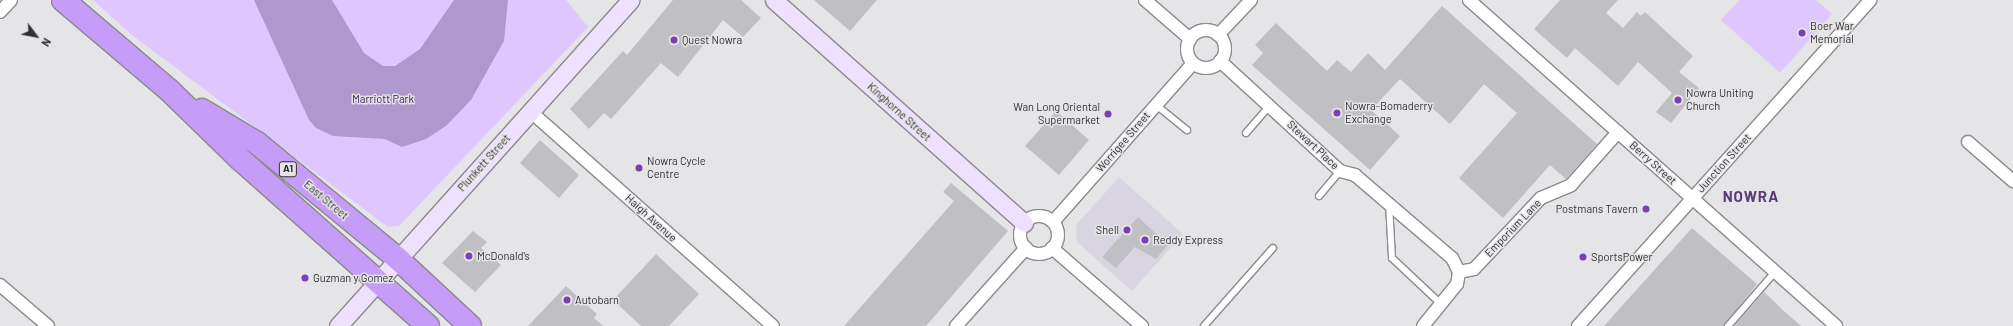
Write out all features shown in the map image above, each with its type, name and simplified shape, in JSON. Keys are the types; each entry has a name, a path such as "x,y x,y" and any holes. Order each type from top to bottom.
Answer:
{"highway":[{"name":"East Street","path":"63,0 170,91 240,159 428,326"},
{"name":"East Street","path":"170,91 257,142 398,260 470,326"}],"street":[{"path":"0,12 11,0"},
{"name":"Plunkett Street","path":"338,326 630,0"},
{"name":"Kinghorne Street","path":"774,0 1024,224"},
{"path":"1145,0 1190,39"},
{"path":"1218,35 1251,0"},
{"name":"Berry Street","path":"1469,0 1836,326"},
{"name":"Junction Street","path":"1578,326 1870,0"},
{"path":"1200,31 1218,35 1224,50 1220,61 1207,68 1193,63 1187,49 1190,39 1200,31"},
{"name":"Stewart Place","path":"1220,61 1270,105 1340,171 1355,175 1448,254 1459,272"},
{"name":"Worrigee Street","path":"1053,222 1193,63"},
{"name":"Haigh Avenue","path":"530,111 772,326"},
{"name":"Emporium Lane","path":"1459,272 1474,269 1541,198 1571,185 1618,132"},
{"path":"1968,142 2013,181"},
{"path":"1038,216 1053,222 1058,238 1052,248 1039,254 1026,248 1021,239 1024,224 1038,216"},
{"path":"956,326 1026,248"},
{"path":"1052,248 1142,326"},
{"path":"1423,326 1455,289 1459,272"},
{"path":"0,285 48,326"}],"lane":[{"path":"1156,105 1188,130"},
{"path":"1246,133 1270,105"},
{"path":"1319,196 1340,171"},
{"path":"1389,204 1392,258 1442,305"},
{"path":"1204,326 1273,248"},
{"path":"1728,326 1775,272"}],"shaded area":[{"path":"254,0 332,0 364,53 383,66 395,66 420,49 454,0 508,0 504,41 471,100 446,126 426,139 402,147 385,139 333,136 316,128 309,120"},
{"name":"Shell","path":"1119,177 1183,234 1132,291 1077,242 1076,225"}],"green space":[{"name":"Marriott Park","path":"93,0 566,0 588,27 399,226 388,227 132,35"},
{"path":"1739,0 1816,0 1832,14 1780,73 1721,20"}],"building":[{"path":"673,0 741,0 761,18 743,37 723,20 678,77 661,63 611,119 604,113 589,129 570,109 623,51 627,55"},
{"path":"814,0 877,0 850,31"},
{"path":"1560,0 1618,0 1606,13 1623,28 1637,12 1641,16 1645,12 1693,56 1679,72 1699,88 1671,123 1656,112 1672,93 1638,62 1618,86 1575,48 1567,58 1534,29"},
{"path":"1442,6 1597,144 1566,179 1550,165 1503,218 1459,178 1517,113 1484,84 1450,124 1400,79 1371,110 1400,136 1370,170 1252,65 1263,53 1255,45 1276,23 1327,71 1337,60 1351,72 1368,53 1385,70"},
{"path":"1056,111 1089,140 1059,175 1025,146"},
{"path":"540,140 579,175 559,198 520,163"},
{"path":"951,183 1008,231 926,326 844,326 954,201 943,192"},
{"name":"Reddy Express","path":"1138,217 1168,245 1156,259 1135,247 1116,268 1102,257"},
{"path":"1692,228 1757,284 1724,326 1604,326"},
{"name":"McDonald's","path":"473,231 487,242 481,248 501,265 475,292 442,263"},
{"path":"656,254 699,294 669,326 641,326 613,300"},
{"name":"Autobarn","path":"566,286 597,314 594,318 603,326 528,326"},
{"path":"1764,292 1785,312 1801,326 1734,326"}],"place":[{"name":"Boer War Memorial","path":"1802,33"},
{"name":"Quest Nowra","path":"674,40"},
{"name":"Nowra Uniting Church","path":"1678,100"},
{"name":"Nowra-Bomaderry Exchange","path":"1337,113"},
{"name":"Wan Long Oriental Supermarket","path":"1108,114"},
{"name":"Nowra Cycle Centre","path":"639,168"},
{"name":"Postmans Tavern","path":"1646,209"},
{"name":"Shell","path":"1127,230"},
{"name":"Reddy Express","path":"1145,240"},
{"name":"McDonald's","path":"469,256"},
{"name":"SportsPower","path":"1583,257"},
{"name":"Guzman y Gomez","path":"305,278"},
{"name":"Autobarn","path":"567,300"}],"district":[{"name":"NOWRA","path":"1751,197"}]}
